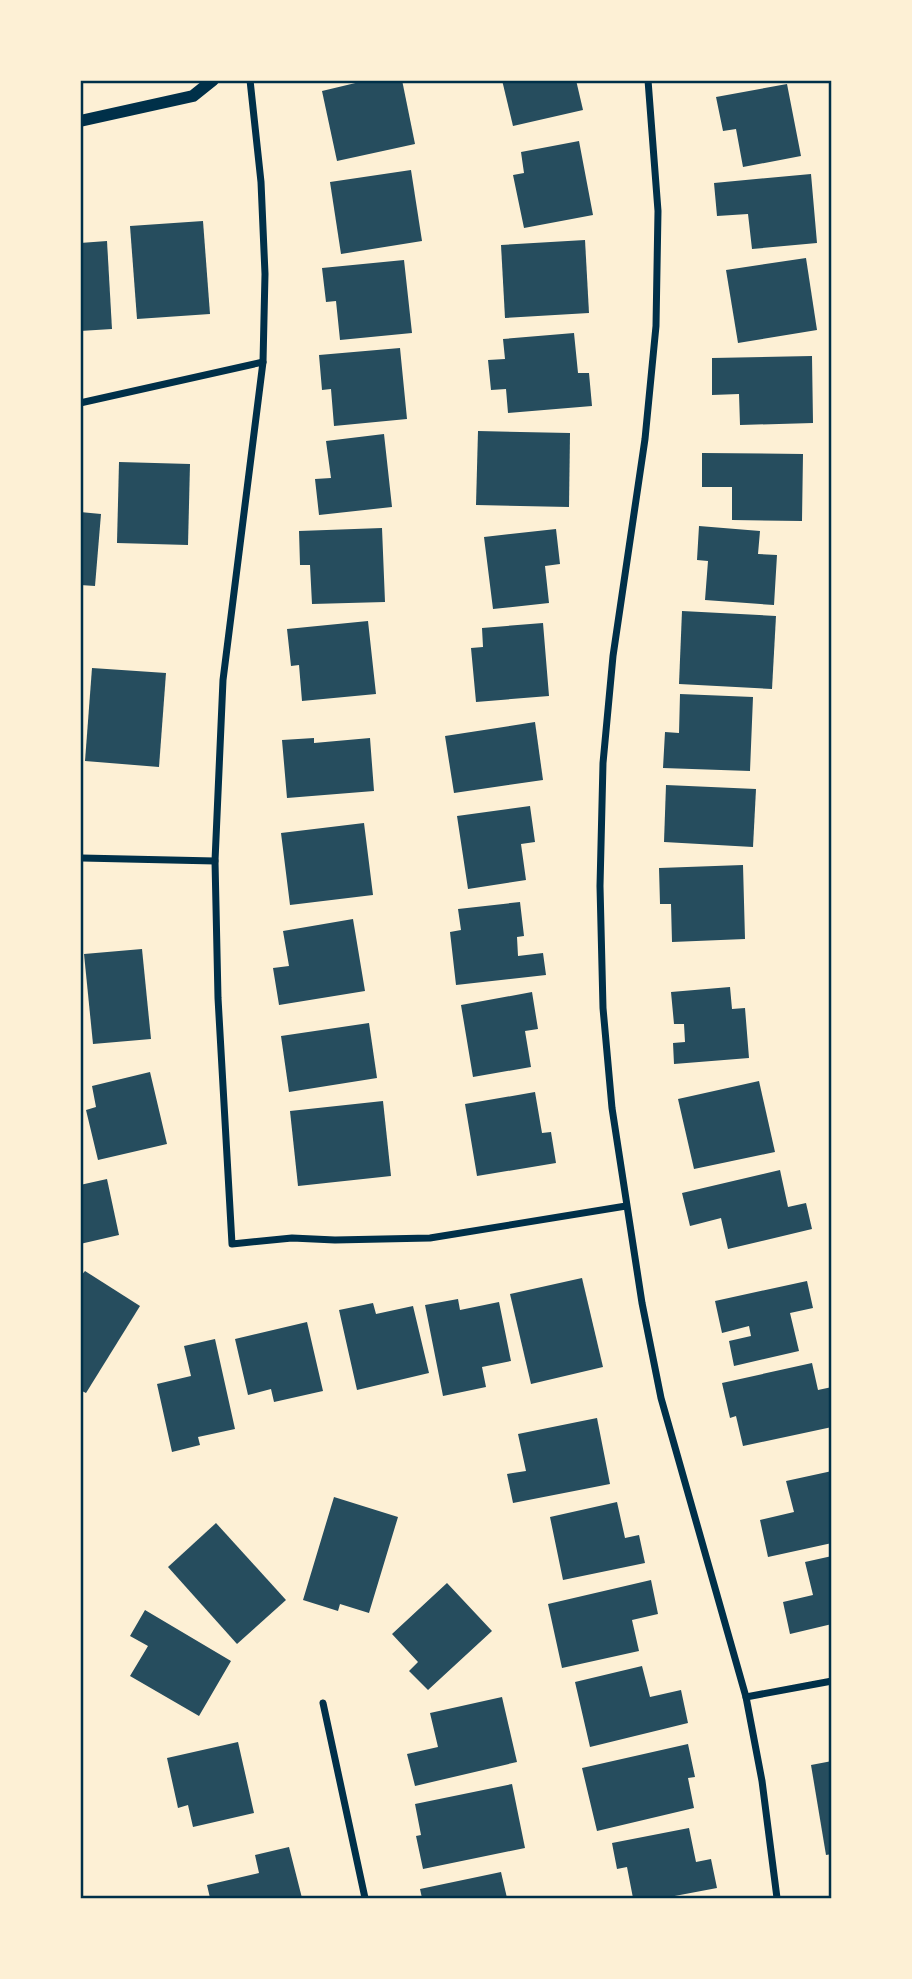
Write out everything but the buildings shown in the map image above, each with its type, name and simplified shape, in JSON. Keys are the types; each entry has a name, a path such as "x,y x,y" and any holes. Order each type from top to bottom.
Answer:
{"street":[{"path":"80,121 193,96 213,80"},
{"path":"250,80 265,274 262,362 223,680 215,861 218,998 232,1244 292,1238 335,1241 430,1238 626,1206"},
{"path":"648,80 658,211 656,326 645,439 627,551 603,763 603,1008 611,1108 642,1303 661,1398 746,1697 762,1781 777,1899"},
{"path":"80,403 262,362"},
{"path":"82,858 215,861"},
{"path":"746,1697 831,1681"},
{"path":"323,1703 365,1899"}]}
